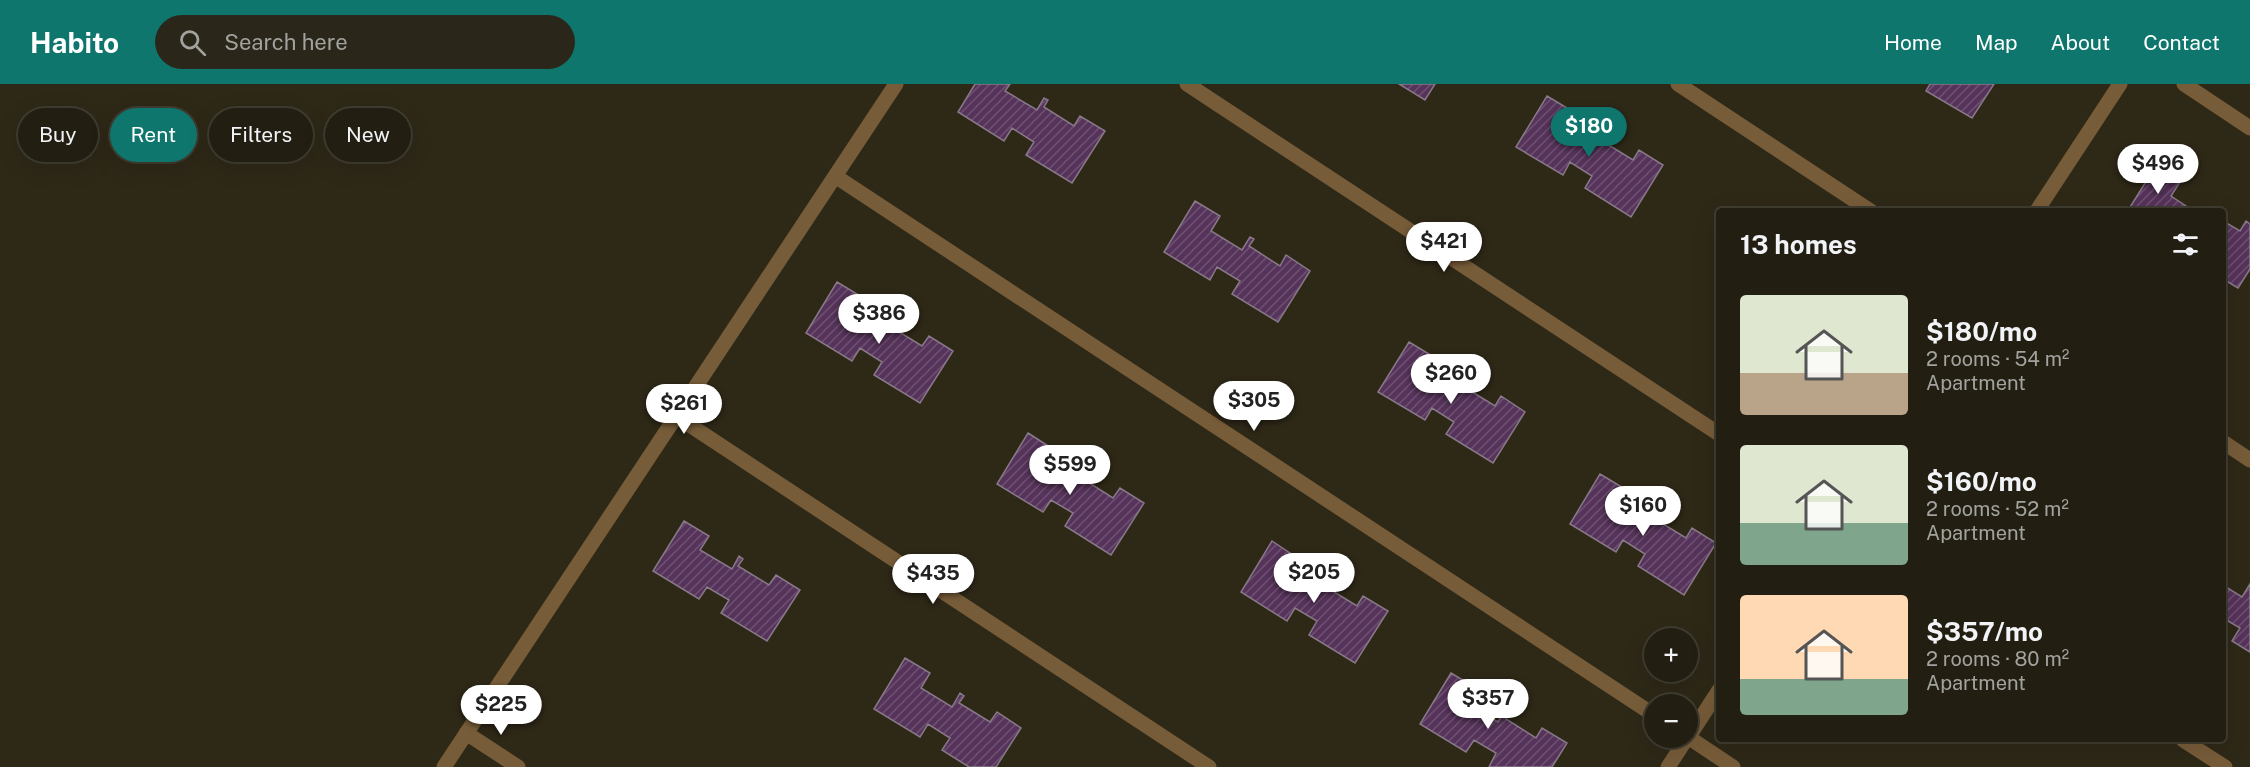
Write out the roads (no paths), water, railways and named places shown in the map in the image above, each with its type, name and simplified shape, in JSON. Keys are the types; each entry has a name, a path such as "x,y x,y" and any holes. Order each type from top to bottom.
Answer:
{"street":[{"path":"444,767 896,84"},
{"path":"1187,84 1716,432"},
{"path":"1678,84 1866,208"},
{"path":"2039,208 2120,84"},
{"path":"2184,84 2250,128"},
{"path":"835,176 1644,708"},
{"path":"676,416 1209,767"},
{"path":"2226,444 2250,460"},
{"path":"1698,722 1716,695"},
{"path":"466,733 518,767"},
{"path":"2186,742 2225,767"},
{"path":"1698,744 1733,767"},
{"path":"1668,767 1681,748"}]}
